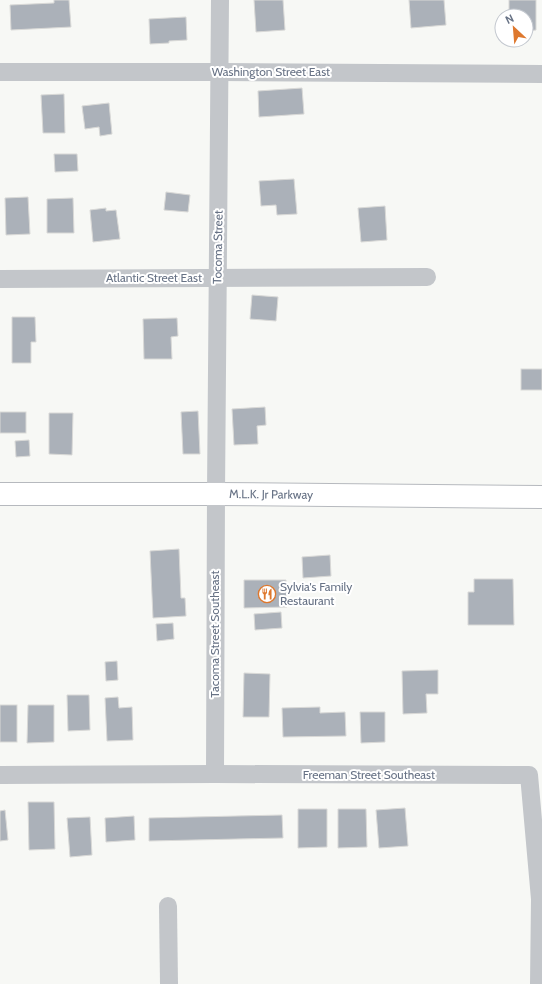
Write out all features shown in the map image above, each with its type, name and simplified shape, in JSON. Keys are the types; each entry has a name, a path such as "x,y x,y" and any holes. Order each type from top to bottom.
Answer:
{"main road":[{"name":"M.L.K. Jr Parkway","path":"0,494 542,497"}],"street":[{"name":"Tocoma Street","path":"216,494 220,0"},
{"name":"Washington Street East","path":"0,72 542,74"},
{"name":"Atlantic Street East","path":"0,279 427,277"},
{"name":"Tacoma Street Southeast","path":"215,774 216,494"},
{"name":"Freeman Street Southeast","path":"0,775 529,775 541,899 539,984"},
{"path":"168,906 168,984"}],"building":[{"path":"54,0 69,0 71,27 11,30 10,5 54,3"},
{"path":"254,0 283,0 285,30 256,32"},
{"path":"409,0 444,0 446,25 411,28"},
{"path":"509,0 536,0 536,30 534,30 534,8 509,8"},
{"path":"186,17 187,40 150,44 149,19"},
{"path":"302,88 304,114 259,117 258,91"},
{"path":"64,94 65,133 43,133 41,95"},
{"path":"109,103 112,134 100,136 99,127 85,129 82,106"},
{"path":"54,154 77,154 78,171 55,172"},
{"path":"294,179 297,214 277,215 276,205 261,206 259,181"},
{"path":"166,192 190,195 188,212 164,210"},
{"path":"28,197 30,234 6,235 5,198"},
{"path":"73,198 74,233 47,233 47,199"},
{"path":"385,206 387,240 361,242 358,208"},
{"path":"106,208 106,211 116,210 120,239 93,242 90,210"},
{"path":"252,295 278,297 276,321 250,319"},
{"path":"12,317 35,317 36,342 31,342 31,363 12,363"},
{"path":"177,318 178,336 171,337 172,359 144,359 143,319"},
{"path":"521,369 542,369 542,390 521,390"},
{"path":"265,407 266,425 257,426 258,444 234,445 232,409"},
{"path":"198,411 200,454 183,454 181,412"},
{"path":"0,412 26,412 26,433 0,433"},
{"path":"49,413 73,413 72,455 49,454"},
{"path":"29,440 30,456 16,457 15,441"},
{"path":"179,549 181,598 185,598 186,616 153,618 150,551"},
{"path":"330,555 331,576 303,578 302,557"},
{"path":"474,579 513,579 514,625 468,625 468,592 474,592"},
{"path":"244,580 286,580 287,607 244,608"},
{"path":"281,612 282,628 255,630 254,614"},
{"path":"173,623 174,639 157,641 156,624"},
{"path":"117,661 118,680 106,681 105,662"},
{"path":"438,670 438,694 426,694 427,713 403,714 402,671"},
{"path":"244,673 270,674 269,717 243,717"},
{"path":"67,695 89,695 90,730 68,731"},
{"path":"118,697 119,708 132,707 133,740 107,741 105,698"},
{"path":"0,705 17,705 17,742 0,742"},
{"path":"28,705 54,705 54,742 27,743"},
{"path":"320,707 320,713 345,712 346,736 283,737 282,708"},
{"path":"360,712 385,712 385,742 361,743"},
{"path":"28,802 54,802 55,849 29,850"},
{"path":"405,808 408,846 379,848 376,810"},
{"path":"298,809 327,809 327,847 298,848"},
{"path":"338,809 366,809 367,847 338,848"},
{"path":"5,810 8,840 0,841 0,811"},
{"path":"282,815 283,838 149,841 149,818"},
{"path":"134,816 135,840 106,842 105,818"},
{"path":"90,817 92,855 70,857 67,818"}],"place":[{"name":"Sylvia's Family Restaurant","path":"267,594"}]}
